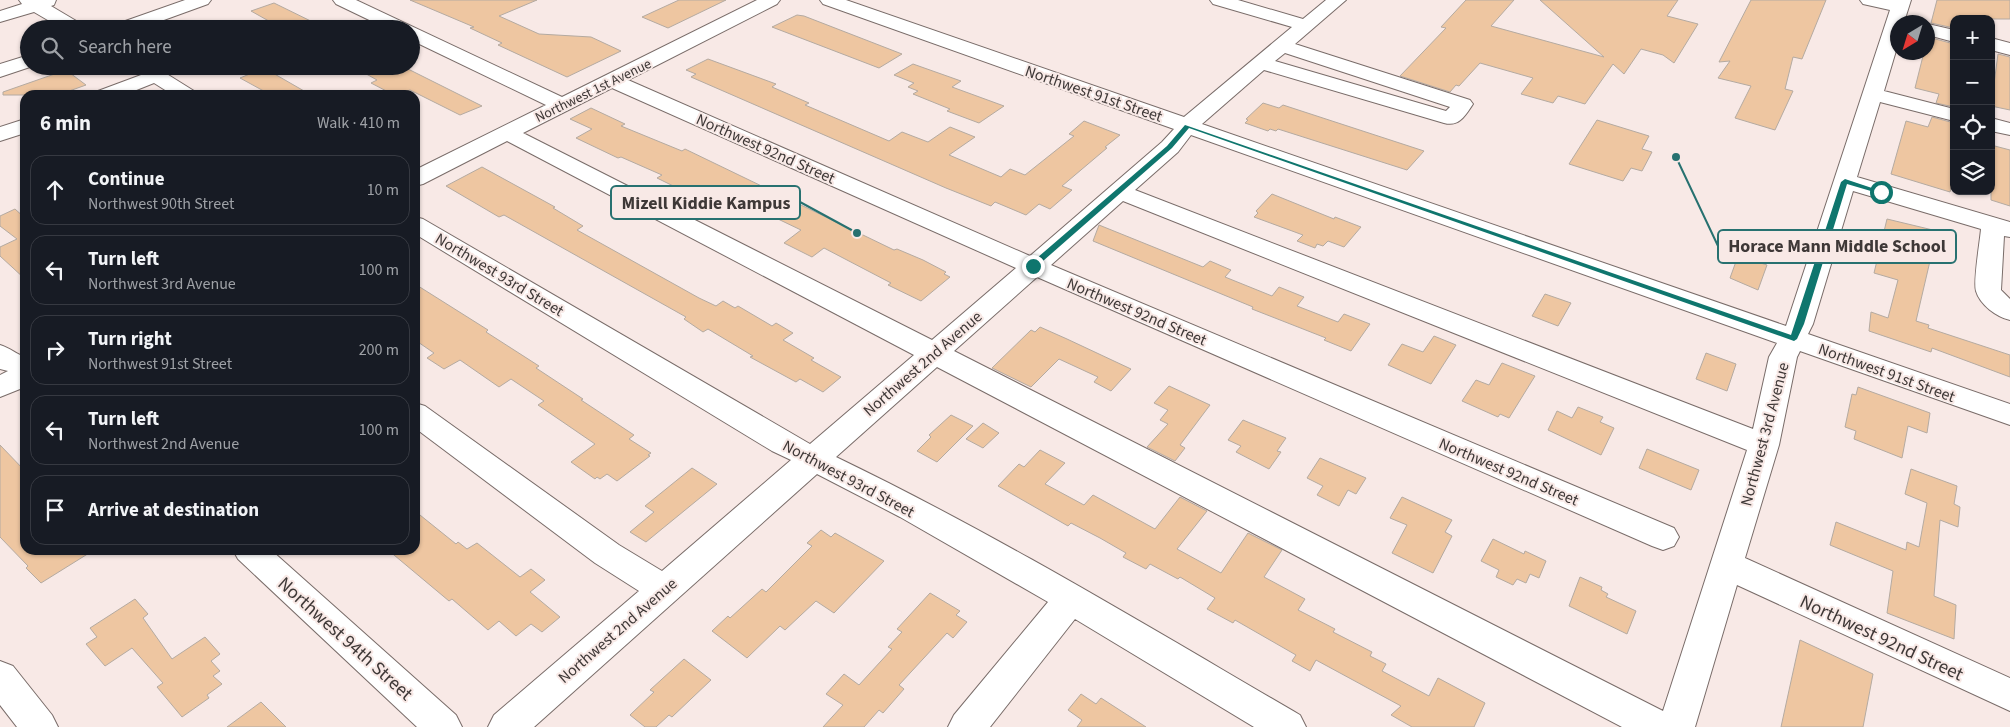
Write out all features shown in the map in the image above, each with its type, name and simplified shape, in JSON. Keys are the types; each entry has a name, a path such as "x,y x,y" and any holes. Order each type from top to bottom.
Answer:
{"street":[{"path":"146,20 202,0"},
{"path":"342,0 384,20"},
{"name":"Northwest 1st Avenue","path":"420,176 771,0"},
{"name":"Northwest 91st Street","path":"830,0 2010,415"},
{"path":"1219,0 1307,26"},
{"name":"Northwest 2nd Avenue","path":"507,727 1170,147 1188,126 1337,0"},
{"path":"1869,0 1899,13"},
{"path":"0,17 39,2 64,20"},
{"name":"Northwest 3rd Avenue","path":"1676,727 1764,445 1783,356 1794,339 1800,324 1899,13"},
{"path":"1935,32 1950,35"},
{"path":"420,37 563,104"},
{"path":"1995,45 2010,49"},
{"path":"1262,63 1451,118 1463,104 1283,46"},
{"path":"0,71 20,64"},
{"path":"114,90 141,75"},
{"path":"154,75 179,90"},
{"name":"Northwest 92nd Street","path":"612,80 1033,266 1663,537"},
{"path":"1872,94 1950,114"},
{"path":"1995,125 2010,129"},
{"path":"2,134 20,127"},
{"path":"507,133 1658,727"},
{"path":"2,134 20,146"},
{"path":"1845,182 2002,227 1988,290 1992,298 2010,312"},
{"path":"1118,191 1764,445"},
{"name":"Northwest 93rd Street","path":"420,227 782,443 845,473 1071,599 1287,727"},
{"path":"0,354 9,362 20,365"},
{"path":"0,388 20,378"},
{"path":"420,417 607,554 663,589"},
{"name":"Northwest 94th Street","path":"254,555 443,727"},
{"name":"Northwest 92nd Street","path":"1727,565 2010,696"},
{"path":"967,727 1071,599"},
{"path":"0,678 39,727"}],"building":[{"path":"410,0 537,0 499,16 539,34 591,37 621,51 567,77 498,45 502,43 470,28 474,27"},
{"path":"679,0 726,0 668,28 642,17"},
{"path":"1466,0 1514,0 1491,26 1604,57 1540,0 1678,0 1667,16 1698,24 1674,63 1663,55 1641,49 1624,74 1613,64 1585,104 1558,96 1553,103 1521,94 1533,78 1480,63 1459,86 1456,85 1450,92 1400,76 1446,28 1441,27"},
{"path":"1751,0 1826,0 1802,59 1793,57 1785,89 1793,91 1775,130 1735,118 1751,86 1718,78 1730,61 1719,62"},
{"path":"1937,0 2010,0 2010,19 1995,19 1995,15 1950,15 1950,27 1935,24 1935,15 1933,15"},
{"path":"274,3 309,20 267,20 251,11"},
{"path":"797,15 902,54 879,68 772,27"},
{"path":"1935,39 1950,43 1950,106 1936,103 1939,94 1915,88 1922,60 1935,60"},
{"path":"1998,54 2010,57 2010,110 1995,107 1995,76"},
{"path":"708,59 776,84 772,87 809,103 805,105 889,141 902,132 928,142 950,127 975,137 949,155 1001,177 1010,169 1025,175 1074,136 1069,134 1084,121 1120,135 1062,186 1072,190 1050,209 1039,204 1026,215 995,202 991,206 946,188 691,77 696,74 686,70"},
{"path":"913,64 961,81 952,87 1004,106 979,123 947,111 950,109 913,94 918,91 908,87 914,83 894,75"},
{"path":"52,75 73,75 86,85 72,90 20,90 20,95 3,95 3,92"},
{"path":"247,75 276,75 302,90 262,90 240,78"},
{"path":"368,75 420,75 482,106 460,115 420,95 420,90 384,90 371,83 377,80"},
{"path":"1263,103 1279,108 1283,105 1424,151 1407,170 1278,129 1276,131 1270,129 1268,131 1245,123 1248,120 1246,119"},
{"path":"591,108 625,124 621,126 682,151 685,149 894,250 897,249 923,260 946,272 944,274 950,277 921,301 888,285 891,283 824,248 812,257 784,243 801,230 757,209 754,211 725,197 712,205 657,178 662,175 621,157 618,158 576,138 592,129 570,119"},
{"path":"1932,117 1950,122 1950,192 1891,174 1906,121 1928,127"},
{"path":"1597,120 1649,136 1642,149 1652,152 1642,171 1631,168 1623,181 1569,164"},
{"path":"1995,146 2010,150 2010,206 1991,200 1991,195 1995,195"},
{"path":"482,167 555,207 553,208 583,226 577,230 699,298 716,306 723,301 735,308 738,306 772,326 776,323 793,333 783,340 814,358 811,360 841,377 823,392 800,379 796,382 750,357 753,356 708,329 703,332 684,319 686,317 504,215 499,217 446,186"},
{"path":"1272,194 1334,219 1335,217 1361,227 1344,247 1328,241 1323,246 1317,244 1315,248 1297,241 1303,235 1254,217 1258,213 1256,211"},
{"path":"15,209 20,214 20,274 0,256 0,247 17,239 0,226 0,216"},
{"path":"1887,219 1937,231 1916,321 1929,325 1928,328 2010,355 2010,377 1932,348 1931,352 1869,331 1871,312 1888,318 1898,280 1874,273"},
{"path":"1099,225 1203,267 1210,261 1231,270 1225,277 1272,296 1279,287 1304,297 1297,306 1338,322 1344,314 1370,324 1351,351 1324,340 1326,338 1252,309 1253,307 1093,241"},
{"path":"1738,256 1767,265 1758,290 1730,278"},
{"path":"420,287 488,330 486,332 539,366 536,368 634,435 629,439 651,453 648,455 650,456 617,481 607,474 600,479 597,477 595,479 571,462 595,444 538,405 544,401 511,379 499,387 460,360 444,369 427,358 434,353 420,343"},
{"path":"1545,294 1571,303 1558,326 1532,316"},
{"path":"1040,327 1131,369 1111,391 1094,382 1098,377 1059,359 1031,387 992,368 1031,330 1035,332"},
{"path":"1434,336 1456,345 1431,384 1388,365 1402,344 1423,352"},
{"path":"1706,353 1736,364 1727,391 1696,379"},
{"path":"1502,363 1535,376 1509,418 1500,414 1498,417 1462,401 1476,380 1489,385"},
{"path":"1169,386 1210,405 1180,445 1185,448 1175,461 1147,447 1168,424 1160,420 1168,410 1154,403"},
{"path":"1858,387 1930,413 1927,433 1908,426 1902,458 1854,439 1856,431 1845,427 1852,394 1856,395"},
{"path":"1578,407 1603,417 1600,422 1614,428 1601,455 1548,430 1557,411 1572,418"},
{"path":"951,415 973,426 937,462 917,451 931,437 929,435"},
{"path":"1243,420 1286,438 1277,451 1281,452 1269,469 1236,452 1241,446 1228,440"},
{"path":"983,423 999,433 983,448 966,439"},
{"path":"0,445 20,466 20,555 86,555 41,583 26,568 28,566 0,537"},
{"path":"1647,449 1699,470 1691,490 1639,468"},
{"path":"1040,450 1065,463 1045,484 1084,505 1093,495 1155,529 1180,497 1207,511 1177,549 1221,573 1248,533 1282,550 1264,577 1305,599 1298,610 1335,629 1333,632 1372,652 1370,656 1386,664 1382,671 1429,696 1438,678 1485,703 1474,727 1412,727 1391,715 1401,706 1316,660 1310,671 1292,661 1296,655 1235,620 1233,623 1207,609 1215,598 1180,577 1178,579 1150,564 1146,569 1123,557 1126,553 1100,538 1071,523 1068,526 998,486 1019,464 1024,467"},
{"path":"1320,458 1366,478 1356,494 1348,490 1339,506 1317,495 1323,486 1307,478"},
{"path":"692,468 717,484 646,542 630,532 654,512 645,506"},
{"path":"1911,469 1957,486 1954,504 1960,507 1958,527 1940,520 1934,596 1956,605 1954,639 1887,613 1893,571 1830,545 1836,522 1906,550 1907,542 1919,547 1927,503 1905,494"},
{"path":"1402,497 1452,520 1445,532 1452,536 1433,573 1392,553 1407,525 1390,518"},
{"path":"420,515 456,544 458,542 467,549 477,543 520,577 531,569 545,580 530,592 560,617 542,632 531,624 516,636 499,621 488,630 452,599 449,601 394,555 420,555"},
{"path":"821,530 831,537 835,533 884,561 834,613 816,601 785,630 780,626 747,658 712,631 728,616 730,618 762,589 766,592 812,546 807,543"},
{"path":"1493,539 1524,554 1525,551 1546,561 1539,578 1530,574 1526,583 1517,579 1513,585 1496,577 1499,570 1481,561"},
{"path":"1580,577 1602,587 1601,590 1608,594 1606,597 1636,611 1627,634 1569,606"},
{"path":"930,593 960,611 956,615 967,622 953,638 947,633 899,685 904,689 883,713 879,710 864,727 823,727 843,705 826,694 844,674 859,685 892,649 888,647 902,632 897,629"},
{"path":"135,599 148,614 143,618 172,659 205,637 220,654 211,661 220,671 213,676 222,684 207,695 209,698 182,717 157,687 163,683 132,648 105,666 86,644 97,637 90,628"},
{"path":"1800,640 1873,674 1863,727 1781,727"},
{"path":"684,659 711,680 672,717 669,715 656,727 645,727 630,715 654,692 650,690"},
{"path":"1081,694 1096,704 1101,698 1146,727 1077,727 1082,720 1068,710"},
{"path":"261,702 286,727 227,727"}],"place":[{"name":"Horace Mann Middle School","path":"1676,157"},
{"name":"Mizell Kiddie Kampus","path":"857,233"}],"route":[{"path":"1033,266 1170,147 1188,126 1794,339 1845,182 1881,192"}]}
